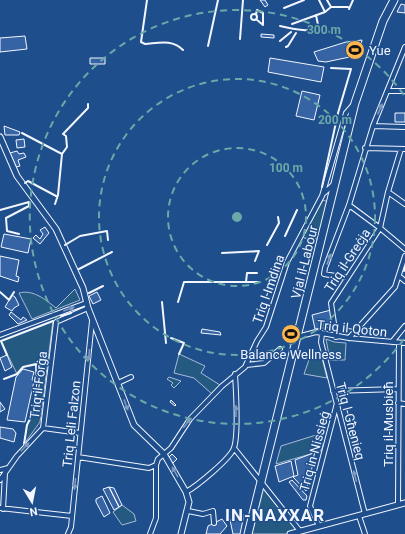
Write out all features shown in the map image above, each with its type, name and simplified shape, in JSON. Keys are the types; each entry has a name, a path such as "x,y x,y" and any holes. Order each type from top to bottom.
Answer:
{"main road":[{"name":"Vjal il-Labour","path":"248,534 333,199 355,103 383,22 394,0"}],"street":[{"path":"347,278 324,274 349,205 365,148 405,47"},
{"path":"388,91 405,91"},
{"name":"Triq l-Imdina","path":"156,465 158,459 171,448 190,419 246,365 257,341 266,327 287,262 322,196 346,113 355,103"},
{"path":"373,126 405,127"},
{"path":"0,137 17,176 56,229 83,288 88,308 93,316 134,425 164,454 186,492 189,502 188,511 181,534"},
{"path":"365,148 403,149"},
{"name":"Triq il-Greċja","path":"336,337 331,303 380,228 388,192 403,149"},
{"name":"Triq l-Imdina","path":"322,196 336,182"},
{"path":"388,192 405,204"},
{"path":"322,196 329,196 333,199"},
{"path":"349,205 405,249"},
{"path":"349,338 395,287 405,256"},
{"path":"399,276 405,281"},
{"path":"0,335 86,302"},
{"name":"Triq il-Forġa","path":"0,480 17,456 43,428 56,322 88,308"},
{"name":"Triq Leli Falzon","path":"68,534 72,516 93,316"},
{"path":"392,342 405,326"},
{"name":"Triq il-Qoton","path":"297,337 311,333 336,337 405,343"},
{"name":"Triq l-Għenieq","path":"322,334 321,342 337,402 365,534"},
{"name":"Triq il-Musbieħ","path":"398,504 399,343"},
{"path":"246,365 264,363 280,349"},
{"path":"186,492 195,487 223,462 234,448 236,419 235,374"},
{"path":"118,384 131,377"},
{"path":"333,391 398,389"},
{"name":"Triq in-Nissieġ","path":"319,526 310,506 337,402"},
{"path":"398,403 405,404"},
{"path":"398,420 405,420"},
{"path":"43,428 80,433"},
{"path":"234,448 300,531"},
{"path":"78,457 149,468 156,465 156,518 150,534"},
{"path":"0,470 8,468"},
{"name":"Triq il-Forġa","path":"1,508 5,473"},
{"path":"290,534 300,531 310,532 319,526 405,503"},
{"path":"1,508 72,516"},
{"path":"188,511 203,514 213,511 214,523"}],"shaded area":[{"path":"323,200 328,202 319,239 304,238 303,235"},
{"path":"75,289 80,300 32,319 19,293 24,292 34,294 56,308"},
{"path":"53,321 40,422 24,444 27,425 32,415 37,387 36,365 23,367 17,374 1,341"},
{"path":"326,339 334,342 346,343 345,360 330,360"},
{"path":"179,354 205,366 201,373 220,385 212,394 194,378 174,373"},
{"path":"311,354 322,358 327,378 304,374"},
{"path":"169,377 181,381 174,388 171,385 173,383 167,379"},
{"path":"316,435 323,445 321,451 276,464 281,446"},
{"path":"261,482 300,531 290,534 248,534"},
{"path":"122,505 134,514 136,521 122,525 113,512"}],"building":[{"path":"260,0 265,0 268,5 265,7"},
{"path":"401,4 405,5 405,13 397,12"},
{"path":"261,34 274,35 274,38 261,37"},
{"path":"25,36 27,49 0,52 0,38"},
{"path":"362,40 359,55 326,62 318,61 314,52 346,42"},
{"path":"90,58 105,58 105,64 90,64"},
{"path":"270,58 324,67 321,82 268,72"},
{"path":"302,91 320,95 314,120 296,116"},
{"path":"395,113 405,113 405,122 395,122"},
{"path":"4,126 20,132 19,135 5,135"},
{"path":"24,139 25,147 17,148 16,140"},
{"path":"17,151 19,154 24,153 26,157 18,160 20,166 16,167 10,153"},
{"path":"45,227 49,233 40,244 33,238 36,235 40,239 43,234 40,230"},
{"path":"4,234 31,239 28,253 1,247"},
{"path":"0,256 19,260 16,276 19,277 18,282 0,276"},
{"path":"97,292 101,300 93,304 89,296"},
{"path":"12,295 15,297 19,305 12,311 5,307"},
{"path":"331,310 333,327 315,329 312,315"},
{"path":"11,312 21,320 23,317 27,320 18,324 9,315"},
{"path":"202,329 220,332 221,335 201,333"},
{"path":"7,355 12,367 5,371 0,358"},
{"path":"23,369 34,372 32,380 34,381 25,422 7,420 16,377"},
{"path":"171,400 176,405 175,406 170,402"},
{"path":"0,402 5,409 0,412"},
{"path":"0,427 13,429 16,433 14,442 0,438"},
{"path":"316,452 306,491 293,477 298,475 295,460"},
{"path":"172,454 177,459 173,463 168,458"},
{"path":"291,461 294,476 279,482 275,466"},
{"path":"292,480 307,496 306,500 303,500 289,482"},
{"path":"109,487 119,507 114,510 103,489"},
{"path":"109,487 114,488 122,505 119,507"},
{"path":"102,496 110,513 104,517 96,502 96,499"},
{"path":"237,513 244,515 240,534 233,534 230,520 236,517"},
{"path":"222,519 227,526 220,534 206,534 208,526"}],"wall":[{"path":"147,0 141,42 145,44 170,43 183,50"},
{"path":"208,46 218,0"},
{"path":"240,39 243,0"},
{"path":"284,8 304,0"},
{"path":"319,0 325,12"},
{"path":"327,0 331,7"},
{"path":"349,9 353,0"},
{"path":"292,24 325,12 331,7 348,7"},
{"path":"256,14 257,10 263,13 263,25 256,19"},
{"path":"254,14 257,17 254,20 251,17 254,14"},
{"path":"316,15 319,30"},
{"path":"280,26 303,30 325,28"},
{"path":"280,41 291,32"},
{"path":"286,47 296,33"},
{"path":"322,187 338,113 351,69 331,68"},
{"path":"62,154 67,147 66,136 63,134 88,108 88,104"},
{"path":"22,133 62,154 58,195 55,204"},
{"path":"25,183 28,181 56,196"},
{"path":"0,210 29,202 29,206 6,218 7,231 19,234"},
{"path":"285,236 297,210"},
{"path":"267,245 279,223 278,217"},
{"path":"65,245 80,236 107,231 108,240"},
{"path":"222,253 259,251 255,261"},
{"path":"79,269 112,252"},
{"path":"404,271 405,267"},
{"path":"246,282 247,273 257,273"},
{"path":"178,302 184,282 258,282"},
{"path":"89,293 103,286"},
{"path":"0,292 9,300 14,292"},
{"path":"162,302 166,343"},
{"path":"61,316 71,313"},
{"path":"7,355 1,341 53,321"},
{"path":"171,338 184,343 179,354"},
{"path":"24,444 27,425 32,415 37,387 36,364 41,359"},
{"path":"4,379 17,374 23,367 36,364"}],"place":[{"name":"Yue","path":"355,50"},
{"name":"Balance Wellness","path":"291,334"}],"district":[{"name":"IN-NAXXAR","path":"275,515"}]}
